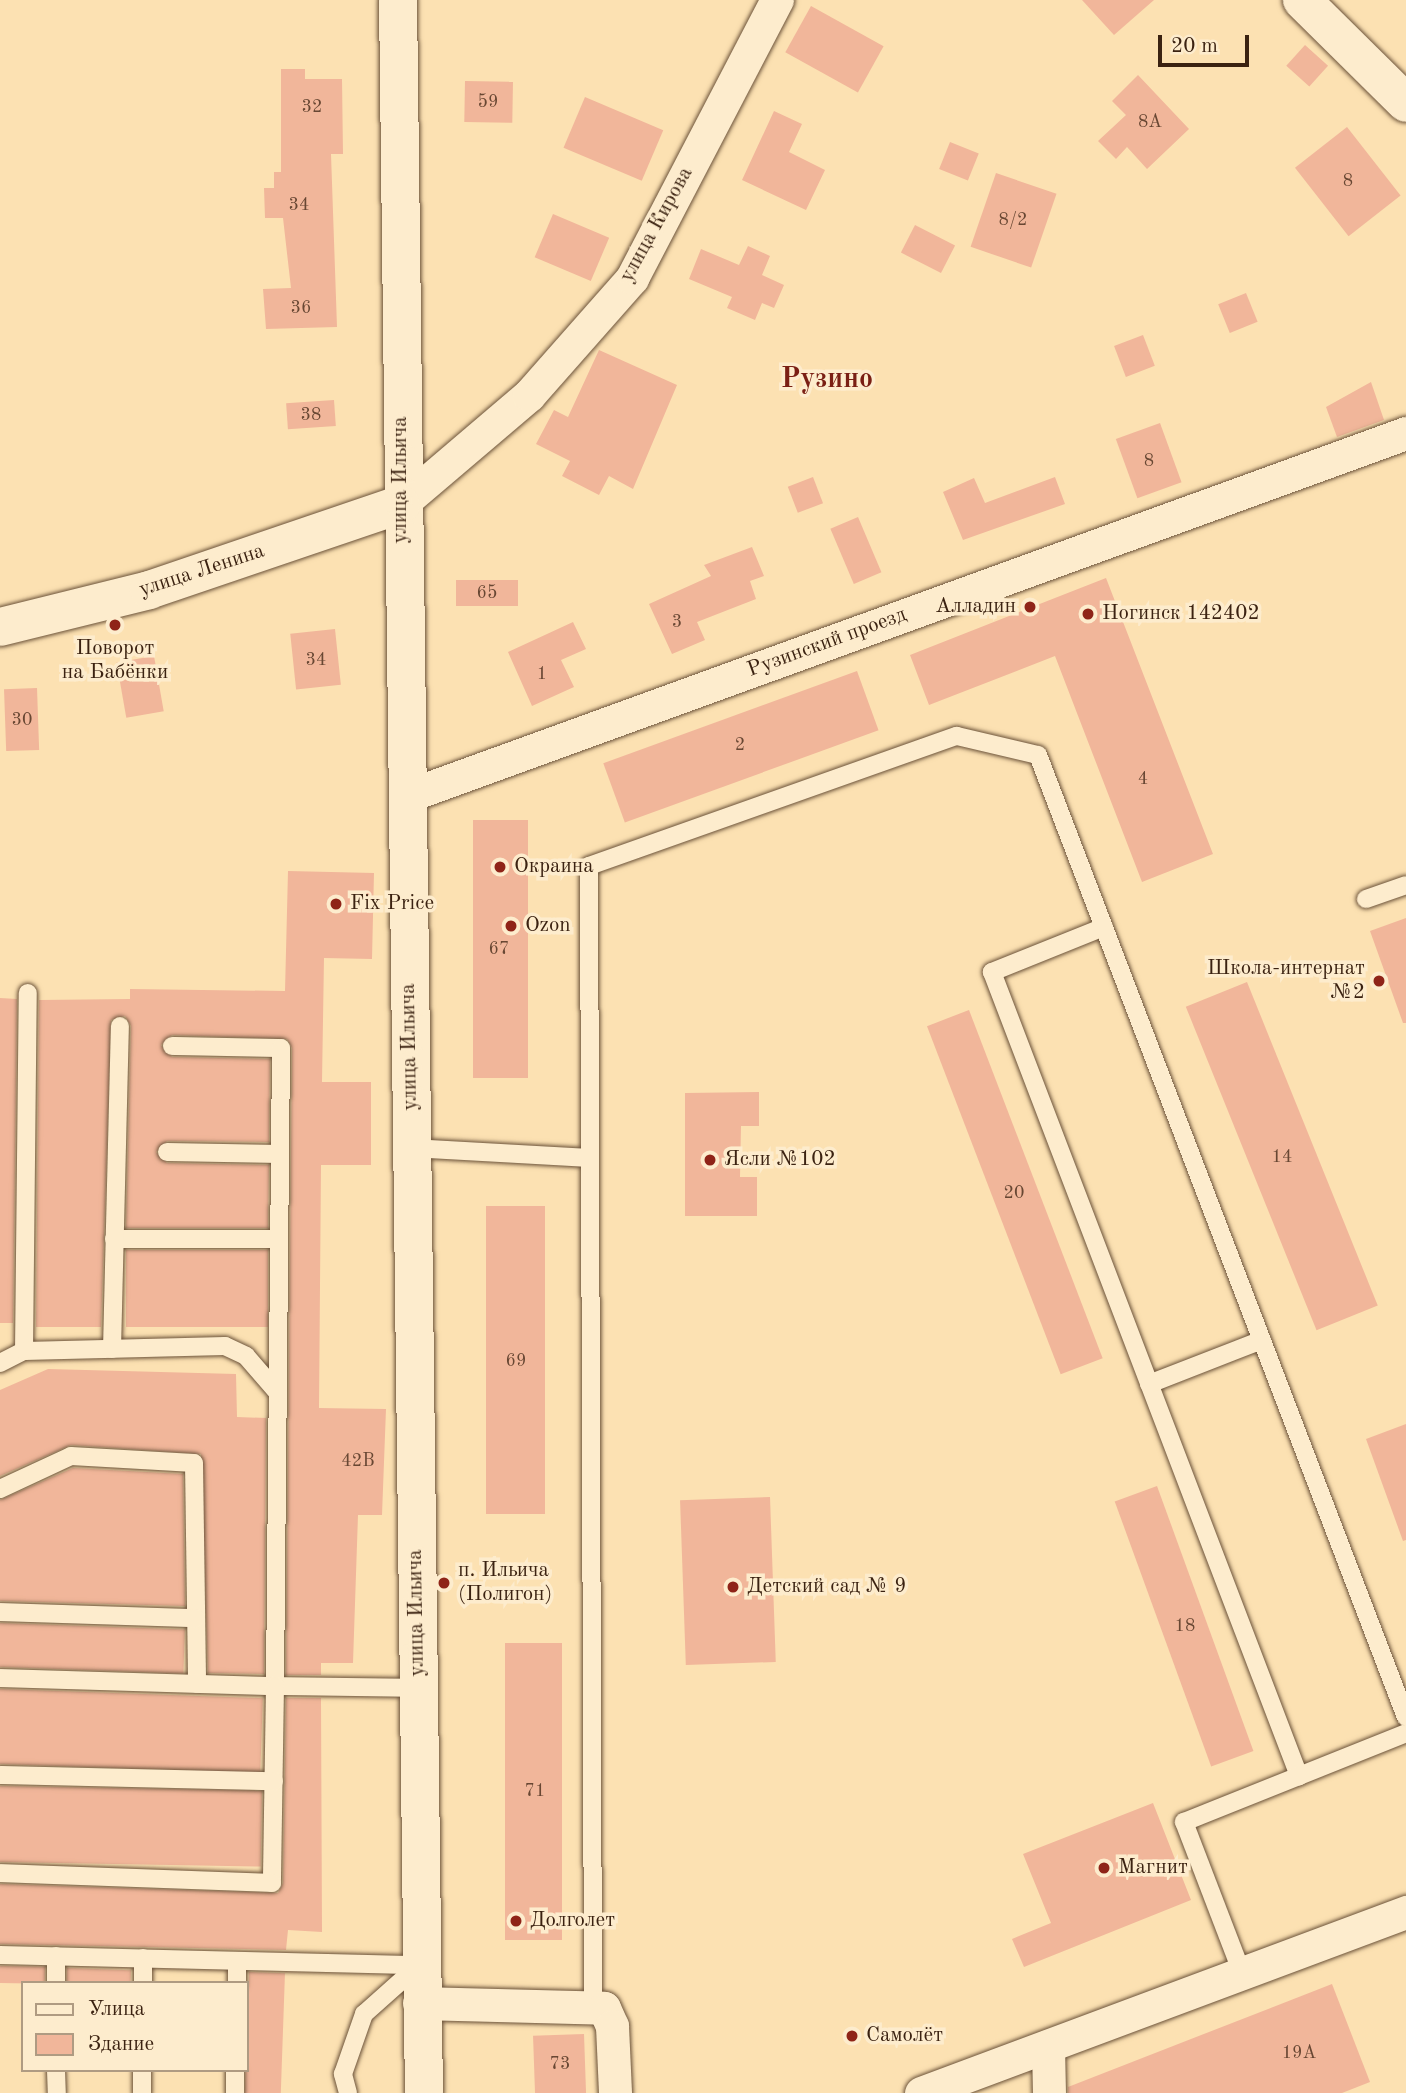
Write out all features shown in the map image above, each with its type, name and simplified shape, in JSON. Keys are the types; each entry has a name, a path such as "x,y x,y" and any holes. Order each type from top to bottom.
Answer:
{"main road":[{"name":"улица Ильича","path":"398,0 401,504 418,1688 419,2003 424,2093"},
{"path":"1303,0 1406,103"},
{"name":"улица Ленина","path":"0,627 149,590 401,504"}],"street":[{"name":"улица Кирова","path":"401,504 529,395 632,278 777,0"},
{"name":"Рузинский проезд","path":"407,796 1406,433"},
{"path":"921,2093 1406,1912"},
{"path":"419,2003 604,2008 612,2026 615,2093"},
{"path":"1048,2046 1049,2093"}],"lane":[{"path":"584,2008 590,1158 589,866 957,736 1038,755 1406,1717"},
{"path":"1366,899 1406,885"},
{"path":"1104,928 992,972 1299,1776"},
{"path":"24,1351 28,993"},
{"path":"112,1349 120,1026"},
{"path":"0,1873 272,1883 281,1048 172,1046"},
{"path":"411,1148 590,1158"},
{"path":"167,1152 280,1154"},
{"path":"114,1239 279,1239"},
{"path":"1149,1384 1262,1340"},
{"path":"0,1363 24,1351 225,1346 246,1356 278,1393"},
{"path":"0,1489 71,1456 194,1464 197,1684"},
{"path":"0,1612 196,1619"},
{"path":"0,1678 418,1688"},
{"path":"1242,1973 1184,1822 1406,1733"},
{"path":"0,1775 274,1781"},
{"path":"0,1955 419,1965"},
{"path":"56,1956 56,1981"},
{"path":"143,1958 143,1981"},
{"path":"237,1961 237,1981"},
{"path":"348,2093 343,2074 363,2014 419,1965"},
{"path":"56,2072 57,2093"},
{"path":"142,2072 142,2093"},
{"path":"235,2072 235,2093"}],"building":[{"path":"1082,0 1154,0 1114,35"},
{"path":"811,6 884,46 858,93 785,52"},
{"path":"1305,45 1328,66 1309,87 1286,66"},
{"path":"281,69 305,69 305,79 342,79 343,154 331,154 337,327 266,329 263,289 291,288 283,218 265,218 264,188 274,188 274,172 281,172"},
{"path":"1138,75 1189,129 1147,169 1127,147 1116,159 1098,141 1126,115 1112,101"},
{"path":"465,81 513,82 512,123 464,122"},
{"path":"585,97 663,130 642,181 564,148"},
{"path":"774,111 802,124 789,152 825,170 806,210 742,180"},
{"path":"1347,127 1401,196 1349,236 1295,168"},
{"path":"950,142 979,154 968,181 939,169"},
{"path":"996,173 1057,194 1031,268 971,247"},
{"path":"553,214 609,238 591,281 535,257"},
{"path":"915,225 955,245 941,273 901,253"},
{"path":"748,246 770,256 762,275 784,285 774,308 762,303 755,320 727,308 732,297 689,279 701,249 739,265"},
{"path":"1246,293 1258,322 1230,333 1218,304"},
{"path":"1143,335 1155,366 1126,377 1114,346"},
{"path":"599,350 677,385 633,489 609,476 599,495 562,476 570,461 536,444 554,410 568,417"},
{"path":"1371,382 1384,420 1337,437 1326,407"},
{"path":"334,400 336,426 288,429 286,403"},
{"path":"1160,423 1182,482 1137,498 1116,439"},
{"path":"813,477 823,503 798,513 788,487"},
{"path":"1055,477 1065,504 963,540 943,492 974,478 985,503"},
{"path":"858,517 881,572 854,584 830,529"},
{"path":"752,547 764,576 750,581 756,599 697,622 705,640 672,654 649,604 711,576 704,565"},
{"path":"1106,578 1213,854 1142,882 1055,656 929,705 910,655"},
{"path":"456,580 518,580 518,606 456,606"},
{"path":"573,622 586,649 561,660 574,687 532,706 508,652"},
{"path":"335,629 341,685 296,689 290,634"},
{"path":"154,656 164,711 126,718 117,663"},
{"path":"857,671 879,730 625,823 603,763"},
{"path":"37,688 39,750 6,751 4,689"},
{"path":"473,820 528,820 528,1078 473,1078"},
{"path":"288,871 374,873 372,959 324,958 322,1082 371,1082 371,1165 321,1165 319,1408 386,1409 382,1515 358,1515 353,1663 321,1663 321,1675 286,1675 292,1048 287,1039 172,1035 161,1045 172,1057 270,1059 269,1142 167,1141 156,1152 167,1163 269,1165 268,1228 126,1228 131,1026 125,1016 111,1020 101,1327 36,1327 39,1000 130,999 130,989 285,991"},
{"path":"1406,918 1406,1023 1403,1023 1370,931"},
{"path":"1247,982 1378,1306 1317,1330 1186,1007"},
{"path":"0,998 17,999 13,1323 0,1323"},
{"path":"969,1010 1103,1358 1061,1374 927,1026"},
{"path":"759,1092 759,1126 741,1126 740,1177 757,1177 757,1216 685,1216 685,1093"},
{"path":"486,1206 545,1206 545,1514 486,1514"},
{"path":"126,1250 268,1250 268,1327 126,1327"},
{"path":"48,1369 236,1374 237,1417 266,1418 264,1674 208,1673 201,1454 71,1445 0,1476 0,1390"},
{"path":"1406,1424 1406,1540 1403,1541 1366,1439"},
{"path":"73,1468 183,1474 185,1606 0,1601 0,1500"},
{"path":"1157,1486 1253,1751 1211,1766 1115,1501"},
{"path":"770,1497 776,1662 686,1665 680,1500"},
{"path":"0,1623 185,1629 183,1673 0,1667"},
{"path":"505,1643 562,1643 562,1940 505,1940"},
{"path":"0,1689 263,1698 260,1773 0,1764"},
{"path":"286,1698 321,1698 322,1932 288,1930 286,1950 0,1944 0,1884 278,1893 283,1883"},
{"path":"0,1786 262,1791 261,1867 0,1862"},
{"path":"1153,1803 1191,1900 1024,1967 1012,1939 1051,1923 1023,1854"},
{"path":"0,1966 45,1967 45,1981 0,1983"},
{"path":"67,1968 131,1970 131,1981 67,1981"},
{"path":"249,1972 285,1973 281,2093 245,2093 246,2072 248,2072"},
{"path":"1332,1984 1370,2082 1342,2093 1068,2093 1068,2087"},
{"path":"584,2034 586,2093 535,2093 533,2036"}],"place":[{"name":"Алладин","path":"1030,607"},
{"name":"Ногинск 142402","path":"1088,614"},
{"name":"Поворот на Бабёнки","path":"115,625"},
{"name":"Окраина","path":"500,867"},
{"name":"Fix Price","path":"336,904"},
{"name":"Ozon","path":"511,926"},
{"name":"Школа-интернат №2","path":"1379,981"},
{"name":"Ясли №102","path":"710,1160"},
{"name":"п. Ильича (Полигон)","path":"444,1583"},
{"name":"Детский сад № 9","path":"733,1587"},
{"name":"Магнит","path":"1104,1868"},
{"name":"Долголет","path":"516,1921"},
{"name":"Самолёт","path":"852,2036"}],"district":[{"name":"Рузино","path":"827,380"}]}
